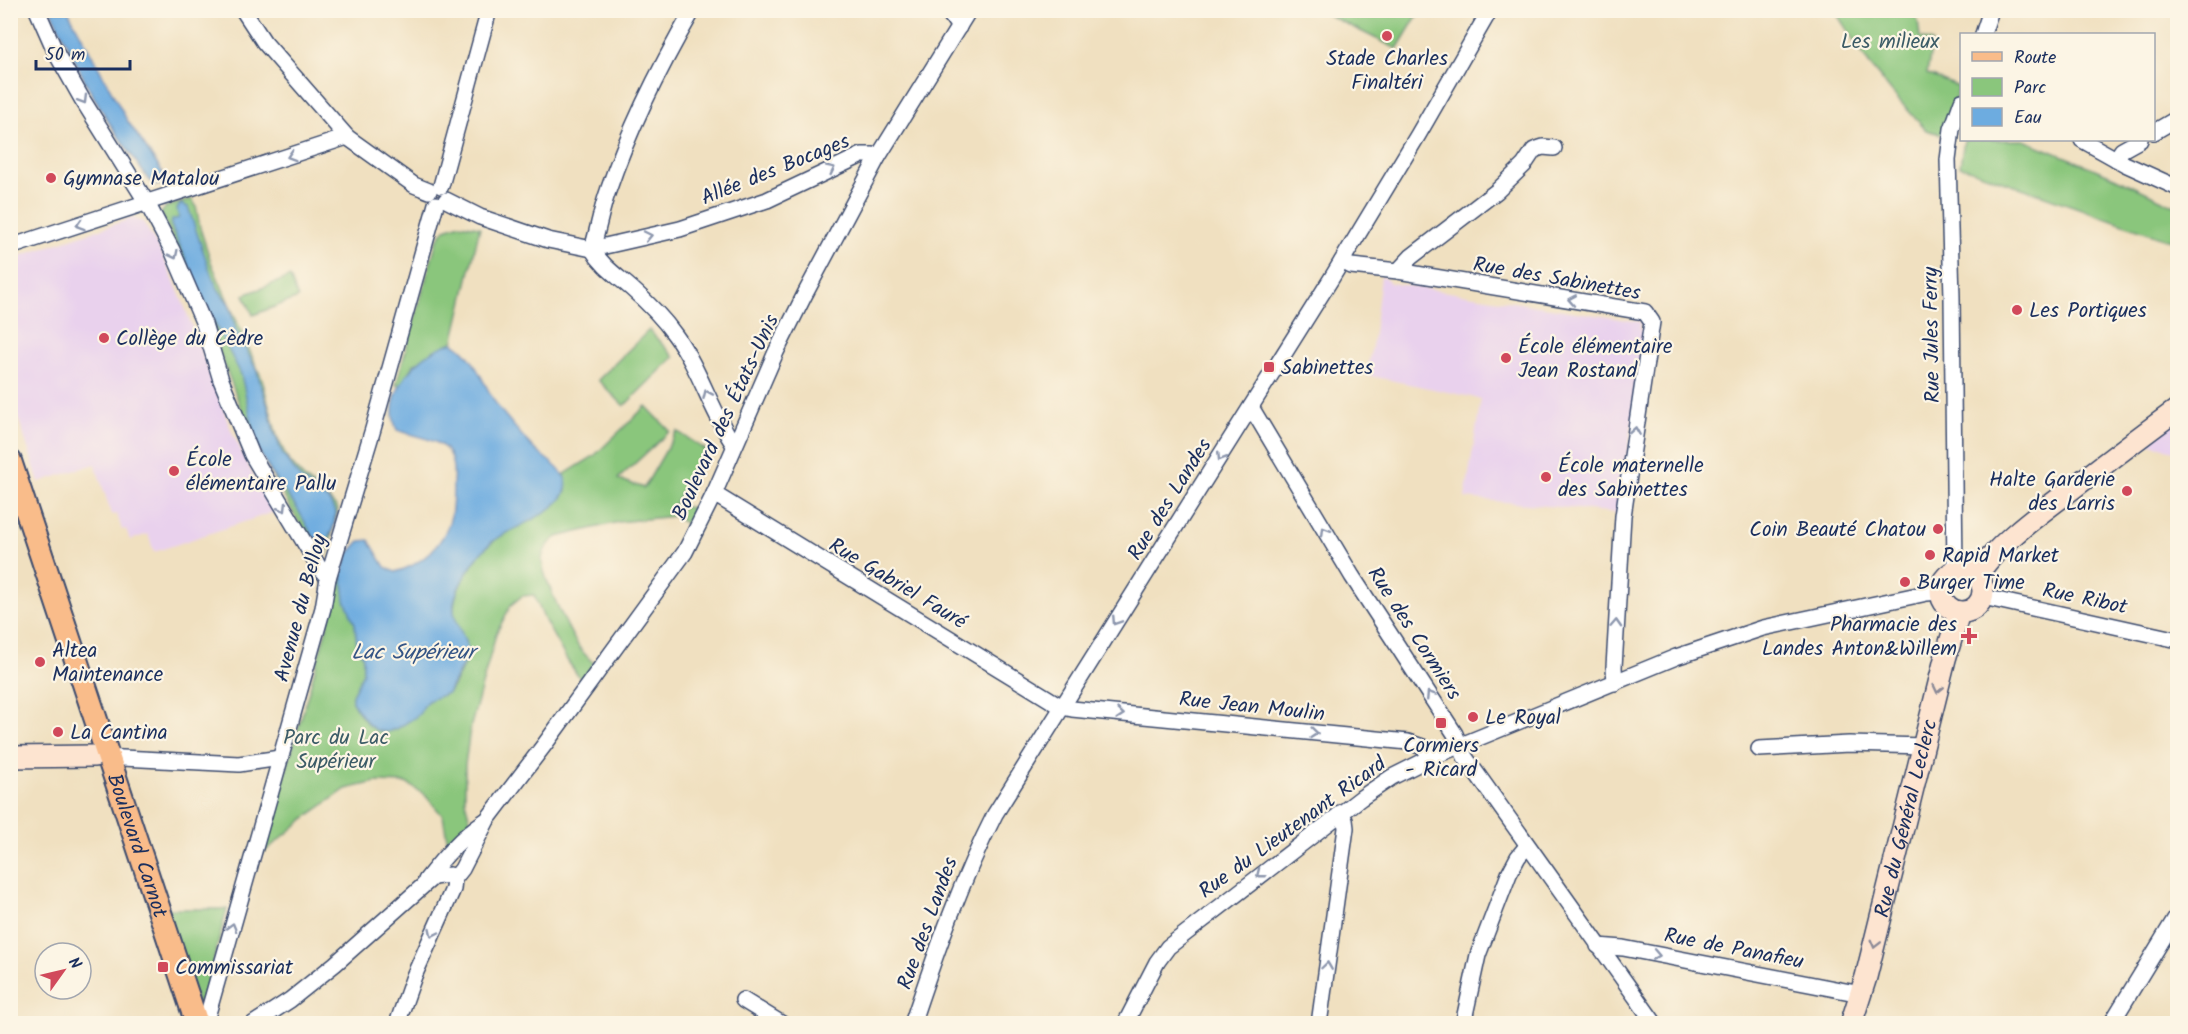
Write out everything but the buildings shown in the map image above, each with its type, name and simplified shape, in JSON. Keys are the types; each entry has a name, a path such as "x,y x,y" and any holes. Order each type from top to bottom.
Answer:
{"main road":[{"name":"Boulevard Carnot","path":"10,461 181,1023"},
{"name":"Boulevard Carnot","path":"10,501 197,1023"}],"street":[{"path":"37,10 56,53 147,203 189,285 221,380 252,455 319,567 328,578"},
{"name":"Allée des Bocages","path":"243,10 264,42 347,137 414,185 480,216 548,240 591,249 680,229 767,200 862,155 873,154 878,157"},
{"name":"Avenue du Belloy","path":"205,1023 489,10"},
{"path":"693,10 661,70 620,159 607,193 591,249 600,263 656,311 675,334 694,364 723,429 734,445"},
{"path":"947,10 959,27"},
{"name":"Boulevard des États-Unis","path":"253,1023 290,1000 335,964 433,877 452,877 462,869 487,820 685,552 714,494 776,352 878,157 969,10"},
{"name":"Rue des Landes","path":"912,1023 960,891 976,851 995,814 1342,261 1490,10"},
{"path":"1983,33 1991,10"},
{"name":"Rue Jules Ferry","path":"1955,571 1948,159 1952,129 1960,107"},
{"path":"2155,131 2178,118"},
{"path":"10,247 347,137"},
{"path":"2084,141 2178,188"},
{"path":"2116,159 2122,150 2138,141"},
{"path":"1398,271 1412,257 1497,191 1524,165 1534,150 1543,147 1554,148"},
{"name":"Rue des Sabinettes","path":"1342,261 1351,266 1398,271 1645,312 1652,322 1623,516 1615,683"},
{"name":"Rue des Cormiers","path":"1251,407 1352,576 1442,713 1465,757 1655,1023"},
{"path":"1977,576 1984,564 2022,529 2178,409"},
{"name":"Rue Gabriel Fauré","path":"714,494 1062,707"},
{"path":"1967,570 1977,576 1983,586 1983,597 1977,607 1959,613 1949,608 1940,592 1943,581 1955,571 1967,570"},
{"name":"Rue du Lieutenant Ricard","path":"1125,1023 1157,962 1168,947 1340,813 1392,777 1432,757 1676,657 1763,628 1940,592"},
{"name":"Rue Ribot","path":"1983,597 2178,640"},
{"name":"Rue du Général Leclerc","path":"1851,1023 1861,994 1945,659 1959,613"},
{"name":"Rue Jean Moulin","path":"1062,707 1408,742 1423,747 1432,757"},
{"path":"1759,749 1849,744 1925,746"},
{"path":"10,757 101,757 239,764 280,758"},
{"path":"1319,1023 1347,828 1340,813"},
{"name":"Boulevard des États-Unis","path":"420,887 469,831 487,820"},
{"path":"1463,1023 1478,955 1509,873 1527,846"},
{"path":"397,1023 414,976 453,889 452,877 442,862 446,855"},
{"path":"2111,1023 2178,914"},
{"name":"Rue de Panafieu","path":"1599,946 1623,948 1861,994"},
{"path":"743,1000 782,1023"}],"shaded area":[{"name":"Collège du Cèdre","path":"133,218 143,222 161,252 182,300 231,430 274,512 154,552 148,534 130,540 126,529 122,530 117,514 112,515 95,464 39,482 11,396 11,259"},
{"name":"École élémentaire Jean Rostand","path":"1381,276 1390,283 1641,322 1640,329 1647,331 1618,513 1465,498 1481,399 1366,375 1373,341"},
{"path":"2177,420 2177,452 2148,443"}],"green space":[{"name":"Stade Charles Finaltéri","path":"1320,11 1420,11 1397,49"},
{"name":"Les milieux","path":"1835,11 1911,11 1918,21 1920,38 1932,42 1927,74 1959,87 1944,135 1926,130 1896,97 1869,64"},
{"path":"1964,141 2026,141 2112,176 2177,207 2177,243 1960,166"},
{"path":"192,199 196,206 200,228 211,262 262,379 277,436 287,458 303,477 338,509 327,554 321,556 317,553 252,437 191,277 161,213 166,207"},
{"path":"460,224 480,227 453,343 449,343 413,365 401,385 396,385 437,240 445,229"},
{"path":"290,277 298,298 253,315 244,295"},
{"path":"649,330 674,357 624,406 598,380"},
{"name":"Parc du Lac Supérieur","path":"646,406 670,431 618,479 644,488 677,431 706,450 674,505 700,509 691,527 674,516 619,522 557,537 547,546 542,559 551,591 576,643 594,663 581,680 545,621 534,595 522,596 511,605 496,634 470,729 465,765 465,801 470,820 448,844 443,816 424,794 406,783 376,782 346,789 309,815 263,853 342,574 343,587 355,624 357,644 363,657 363,673 352,695 352,702 371,727 388,732 395,730 407,722 428,701 449,692 458,676 466,659 467,650 454,615 454,605 460,586 482,552 491,543 540,515 560,500 566,491 563,475 594,456"},
{"path":"165,909 227,909 200,1012"}],"water":[{"path":"51,11 68,11 127,120 167,179 166,184 155,185 148,179 110,124 88,87"},
{"path":"181,204 188,207 212,277 229,304 236,330 256,369 283,455 300,478 329,501 335,512 332,531 323,542 319,543 315,540 258,450 241,374 210,314 171,225 172,220 179,218 177,209"},
{"name":"Lac Supérieur","path":"453,343 469,357 496,405 510,422 533,448 561,471 567,487 562,497 553,506 493,541 469,569 454,602 455,616 468,654 448,693 427,701 419,714 398,728 387,732 376,730 368,724 352,702 352,695 363,673 363,657 357,644 355,624 345,600 342,574 348,554 360,541 369,540 385,567 395,572 423,559 444,536 453,504 452,460 445,448 434,442 397,430 393,406 401,384 416,364 435,350"}],"place":[{"name":"Stade Charles Finaltéri","path":"1387,36"},
{"name":"Gymnase Matalou","path":"51,178"},
{"name":"Les Portiques","path":"2017,310"},
{"name":"Collège du Cèdre","path":"104,338"},
{"name":"École élémentaire Jean Rostand","path":"1506,358"},
{"name":"Sabinettes","path":"1269,367"},
{"name":"École élémentaire Pallu","path":"174,471"},
{"name":"École maternelle des Sabinettes","path":"1546,477"},
{"name":"Halte Garderie des Larris","path":"2127,491"},
{"name":"Coin Beauté Chatou","path":"1938,529"},
{"name":"Rapid Market","path":"1930,555"},
{"name":"Burger Time","path":"1905,582"},
{"name":"Pharmacie des Landes Anton&Willem","path":"1969,636"},
{"name":"Altea Maintenance","path":"40,662"},
{"name":"Le Royal","path":"1473,717"},
{"name":"Cormiers - Ricard","path":"1441,723"},
{"name":"La Cantina","path":"58,732"},
{"name":"Commissariat","path":"163,967"}]}
